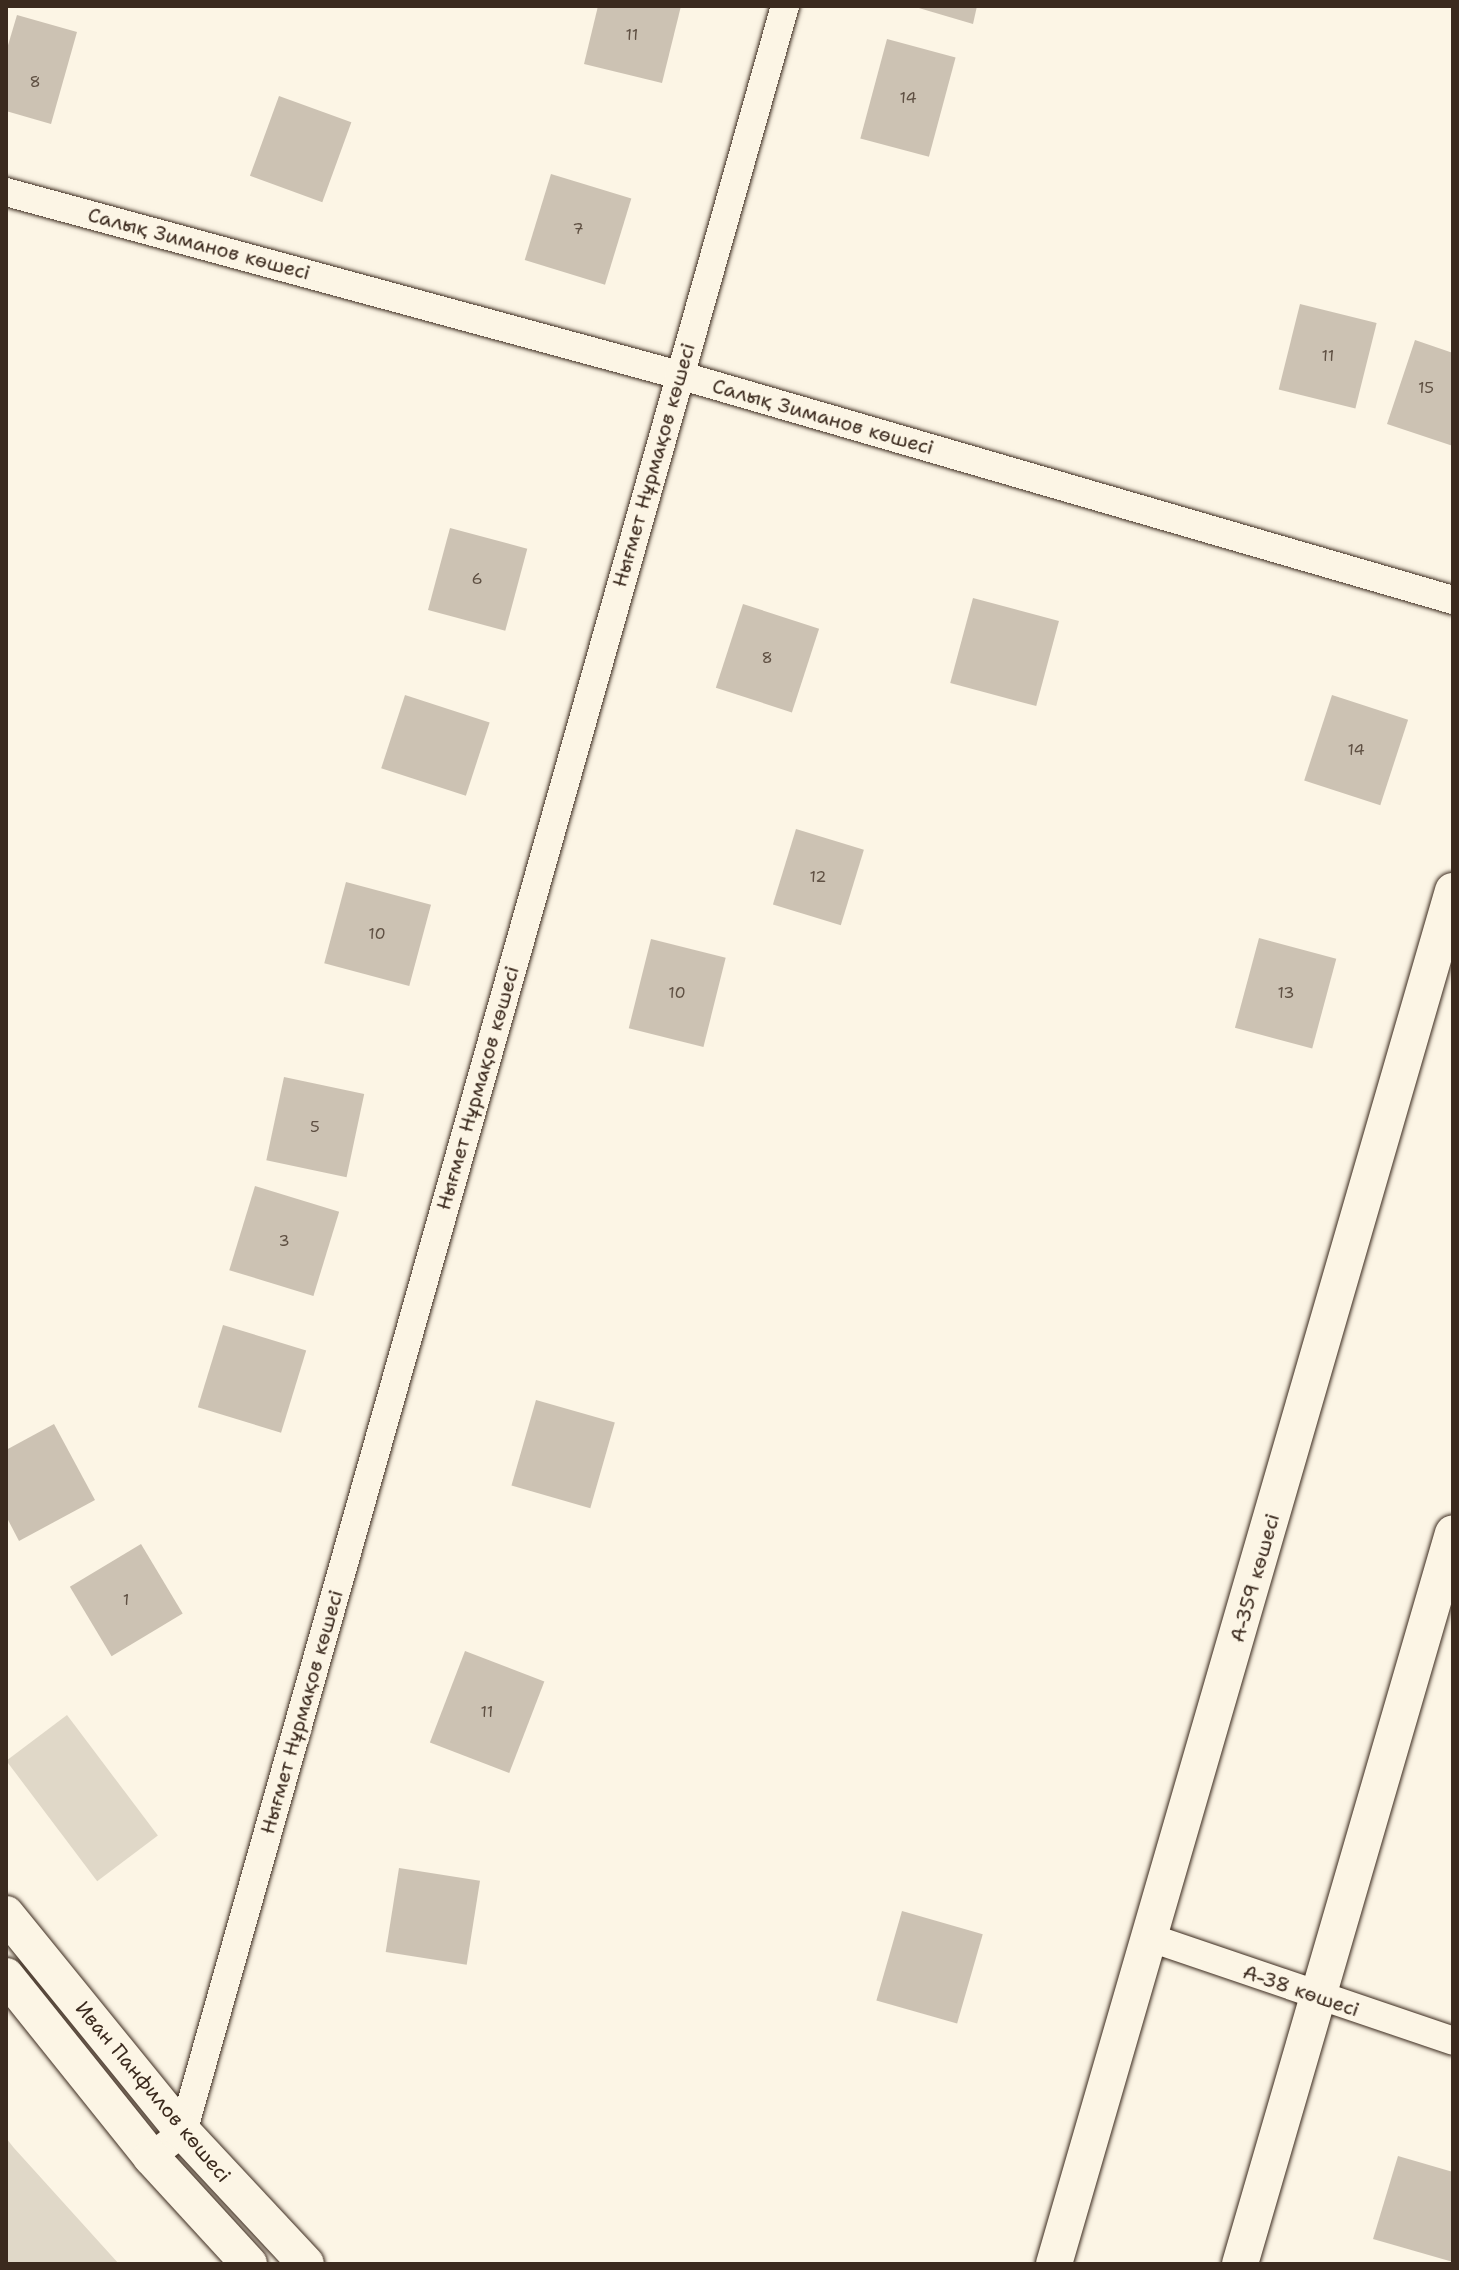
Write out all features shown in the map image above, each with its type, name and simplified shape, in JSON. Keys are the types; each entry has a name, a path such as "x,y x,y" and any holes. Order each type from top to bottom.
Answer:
{"street":[{"name":"Нығмет Нұрмақов көшесі","path":"183,2132 785,6"},
{"name":"Салық Зиманов көшесі","path":"6,192 679,375 1453,600"},
{"name":"А-359 көшесі","path":"1054,2264 1453,891"},
{"path":"1240,2264 1453,1533"},
{"name":"Иван Панфилов көшесі","path":"6,1914 183,2132 306,2264"},
{"name":"А-38 көшесі","path":"1151,1938 1318,1998 1453,2041"},
{"name":"Иван Панфилов көшесі","path":"6,1976 151,2157 249,2264"},
{"path":"151,2157 183,2132"}],"shaded area":[{"path":"67,1715 158,1836 97,1881 6,1761"},
{"path":"6,2138 14,2148 119,2264 6,2264"}],"building":[{"path":"598,6 681,6 662,83 584,64"},
{"path":"912,6 977,6 973,24"},
{"path":"17,15 77,32 51,124 6,111 6,52"},
{"path":"887,39 956,57 929,157 860,138"},
{"path":"279,96 351,122 322,202 250,176"},
{"path":"551,174 631,199 605,285 525,260"},
{"path":"1300,304 1377,323 1355,408 1279,389"},
{"path":"1415,340 1453,353 1453,446 1387,424"},
{"path":"450,528 527,549 505,631 428,610"},
{"path":"973,598 1059,621 1036,706 950,683"},
{"path":"743,604 819,629 792,712 716,688"},
{"path":"405,695 490,723 466,796 381,768"},
{"path":"1332,695 1408,720 1380,805 1304,781"},
{"path":"796,829 864,850 841,925 773,905"},
{"path":"346,882 431,905 409,986 324,963"},
{"path":"1259,938 1336,959 1312,1049 1235,1028"},
{"path":"651,939 726,958 703,1047 629,1028"},
{"path":"284,1077 364,1094 347,1177 266,1160"},
{"path":"255,1186 339,1212 313,1296 229,1270"},
{"path":"223,1325 306,1350 281,1433 198,1407"},
{"path":"536,1400 615,1423 590,1508 511,1486"},
{"path":"54,1424 95,1500 19,1541 6,1516 6,1450"},
{"path":"141,1544 183,1613 112,1656 70,1587"},
{"path":"465,1651 544,1681 509,1773 430,1742"},
{"path":"399,1868 480,1881 467,1965 386,1952"},
{"path":"902,1911 983,1934 957,2024 876,2000"},
{"path":"1398,2156 1453,2172 1453,2262 1373,2239"}]}
